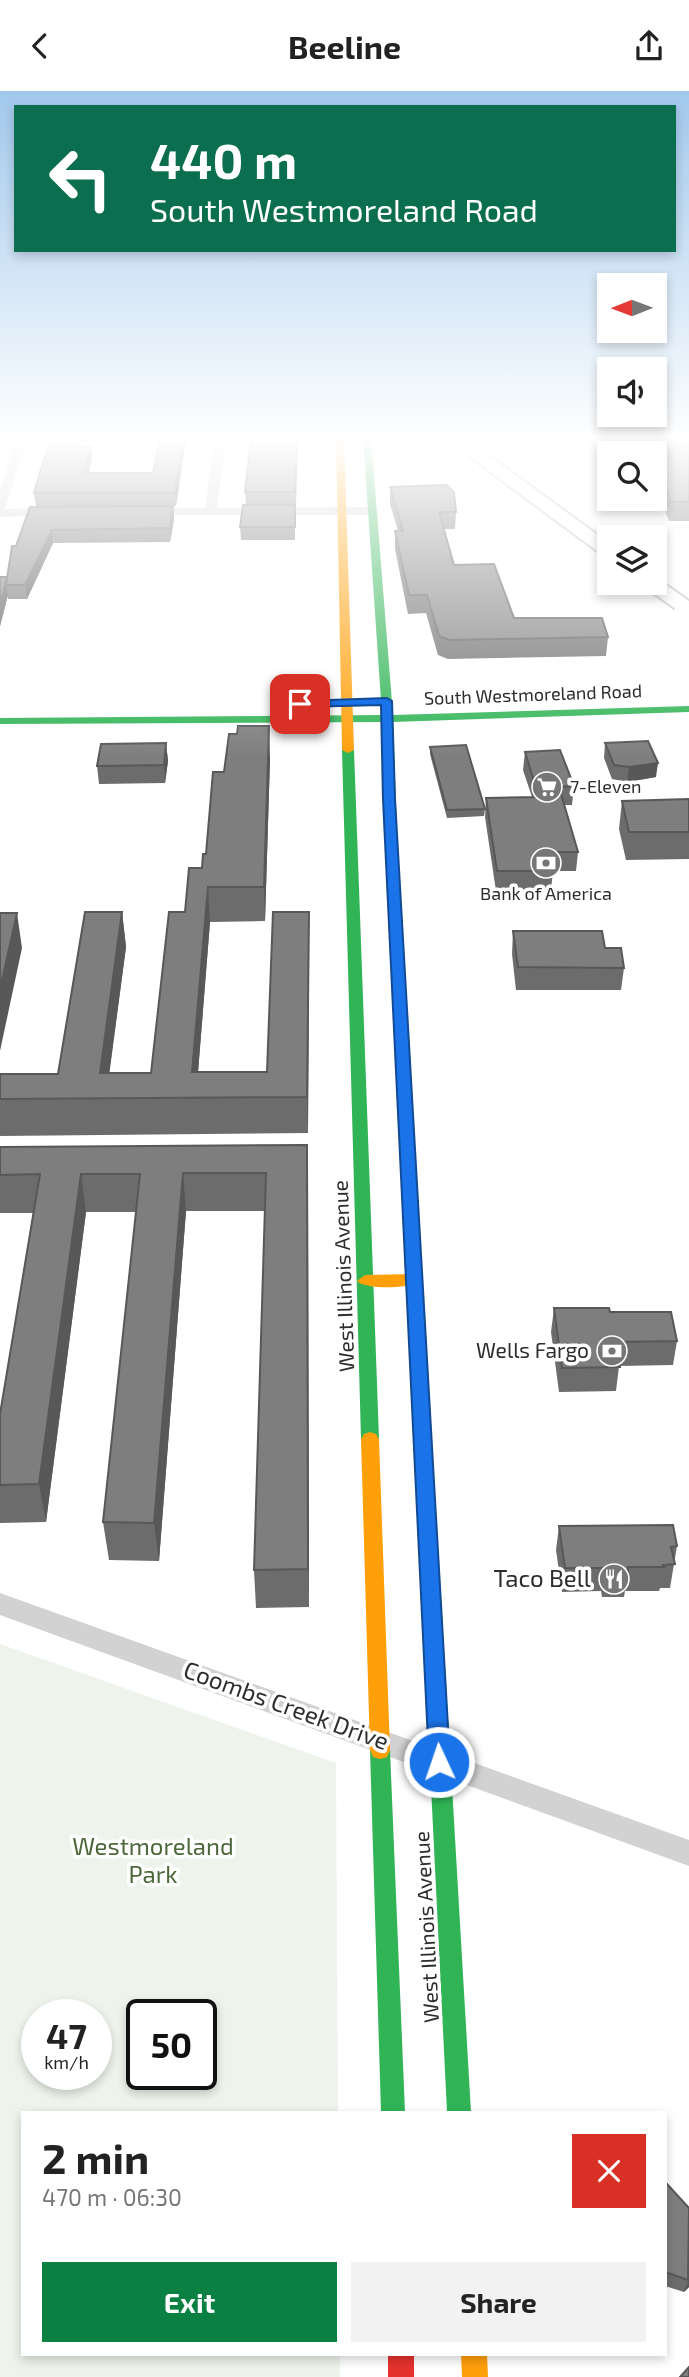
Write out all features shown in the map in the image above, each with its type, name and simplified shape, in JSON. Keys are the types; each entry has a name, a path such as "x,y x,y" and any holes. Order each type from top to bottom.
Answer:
{"main road":[{"name":"West Illinois Avenue","path":"343,545 356,1051 393,2111"},
{"name":"West Illinois Avenue","path":"375,545 393,701 387,718 391,1050 414,1280 459,2111"},
{"name":"South Westmoreland Road","path":"0,721 348,711 393,701"},
{"name":"South Westmoreland Road","path":"0,705 348,711 387,718 689,709"},
{"path":"356,1051 391,1050"},
{"path":"365,1281 414,1280"},
{"path":"401,2356 401,2377"},
{"path":"474,2356 475,2377"}],"street":[{"name":"Coombs Creek Drive","path":"0,1604 689,1853"}],"green space":[{"name":"Westmoreland Park","path":"0,1644 336,1763 338,2111 21,2111 21,2356 340,2356 340,2377 0,2377"}],"building":[{"path":"45,545 25,585 6,585 12,546"},
{"path":"398,545 448,545 454,565 494,564 514,618 602,618 608,637 449,640 439,636 427,595 409,595"},
{"path":"0,577 7,577 0,605"},
{"path":"238,726 269,726 264,887 208,887 192,1072 267,1072 273,912 309,912 307,1097 0,1099 0,1074 58,1074 85,912 122,912 100,1073 151,1073 169,912 185,912 189,868 202,868 203,854 206,854 213,772 224,772 229,734 237,734"},
{"path":"648,741 658,763 629,767 614,765 605,743"},
{"path":"166,743 164,765 97,766 101,744"},
{"path":"466,745 485,809 447,810 430,747"},
{"path":"560,750 574,786 559,787 578,852 549,852 553,871 497,871 486,798 539,797 525,752"},
{"path":"689,799 689,832 629,832 622,801"},
{"path":"0,913 17,913 0,989"},
{"path":"513,931 602,931 605,948 621,948 624,968 518,967"},
{"path":"307,1145 308,1569 254,1570 266,1173 183,1173 154,1523 103,1522 140,1174 81,1174 39,1484 0,1485 0,1414 40,1174 0,1175 0,1147"},
{"path":"554,1308 671,1312 677,1341 615,1342 620,1367 562,1368"},
{"path":"673,1525 677,1546 671,1547 675,1564 663,1565 664,1567 628,1567 628,1573 605,1574 605,1568 565,1568 559,1526"},
{"path":"667,2184 689,2208 688,2280 667,2273"},
{"path":"689,2367 689,2377 680,2377"}],"tram line":[{"path":"587,545 597,552"},
{"path":"667,584 689,600"},
{"path":"655,595 674,609"}],"traffic: fast":[{"path":"375,545 387,701 392,858"},
{"path":"0,721 453,718 689,709"},
{"path":"348,750 370,1439"},
{"path":"412,1238 459,2111"},
{"path":"380,1750 393,2111"}],"traffic: slow":[{"path":"343,545 348,750"},
{"path":"392,858 412,1238"},
{"path":"365,1281 414,1280"},
{"path":"370,1439 380,1750"},
{"path":"474,2356 475,2377"}],"traffic: jam":[{"path":"401,2356 401,2377"}],"place":[{"name":"7-Eleven","path":"547,787"},
{"name":"Bank of America","path":"546,863"},
{"name":"Wells Fargo","path":"612,1351"},
{"name":"Taco Bell","path":"614,1579"}],"route":[{"path":"300,704 387,701 389,799 439,1762"}]}
